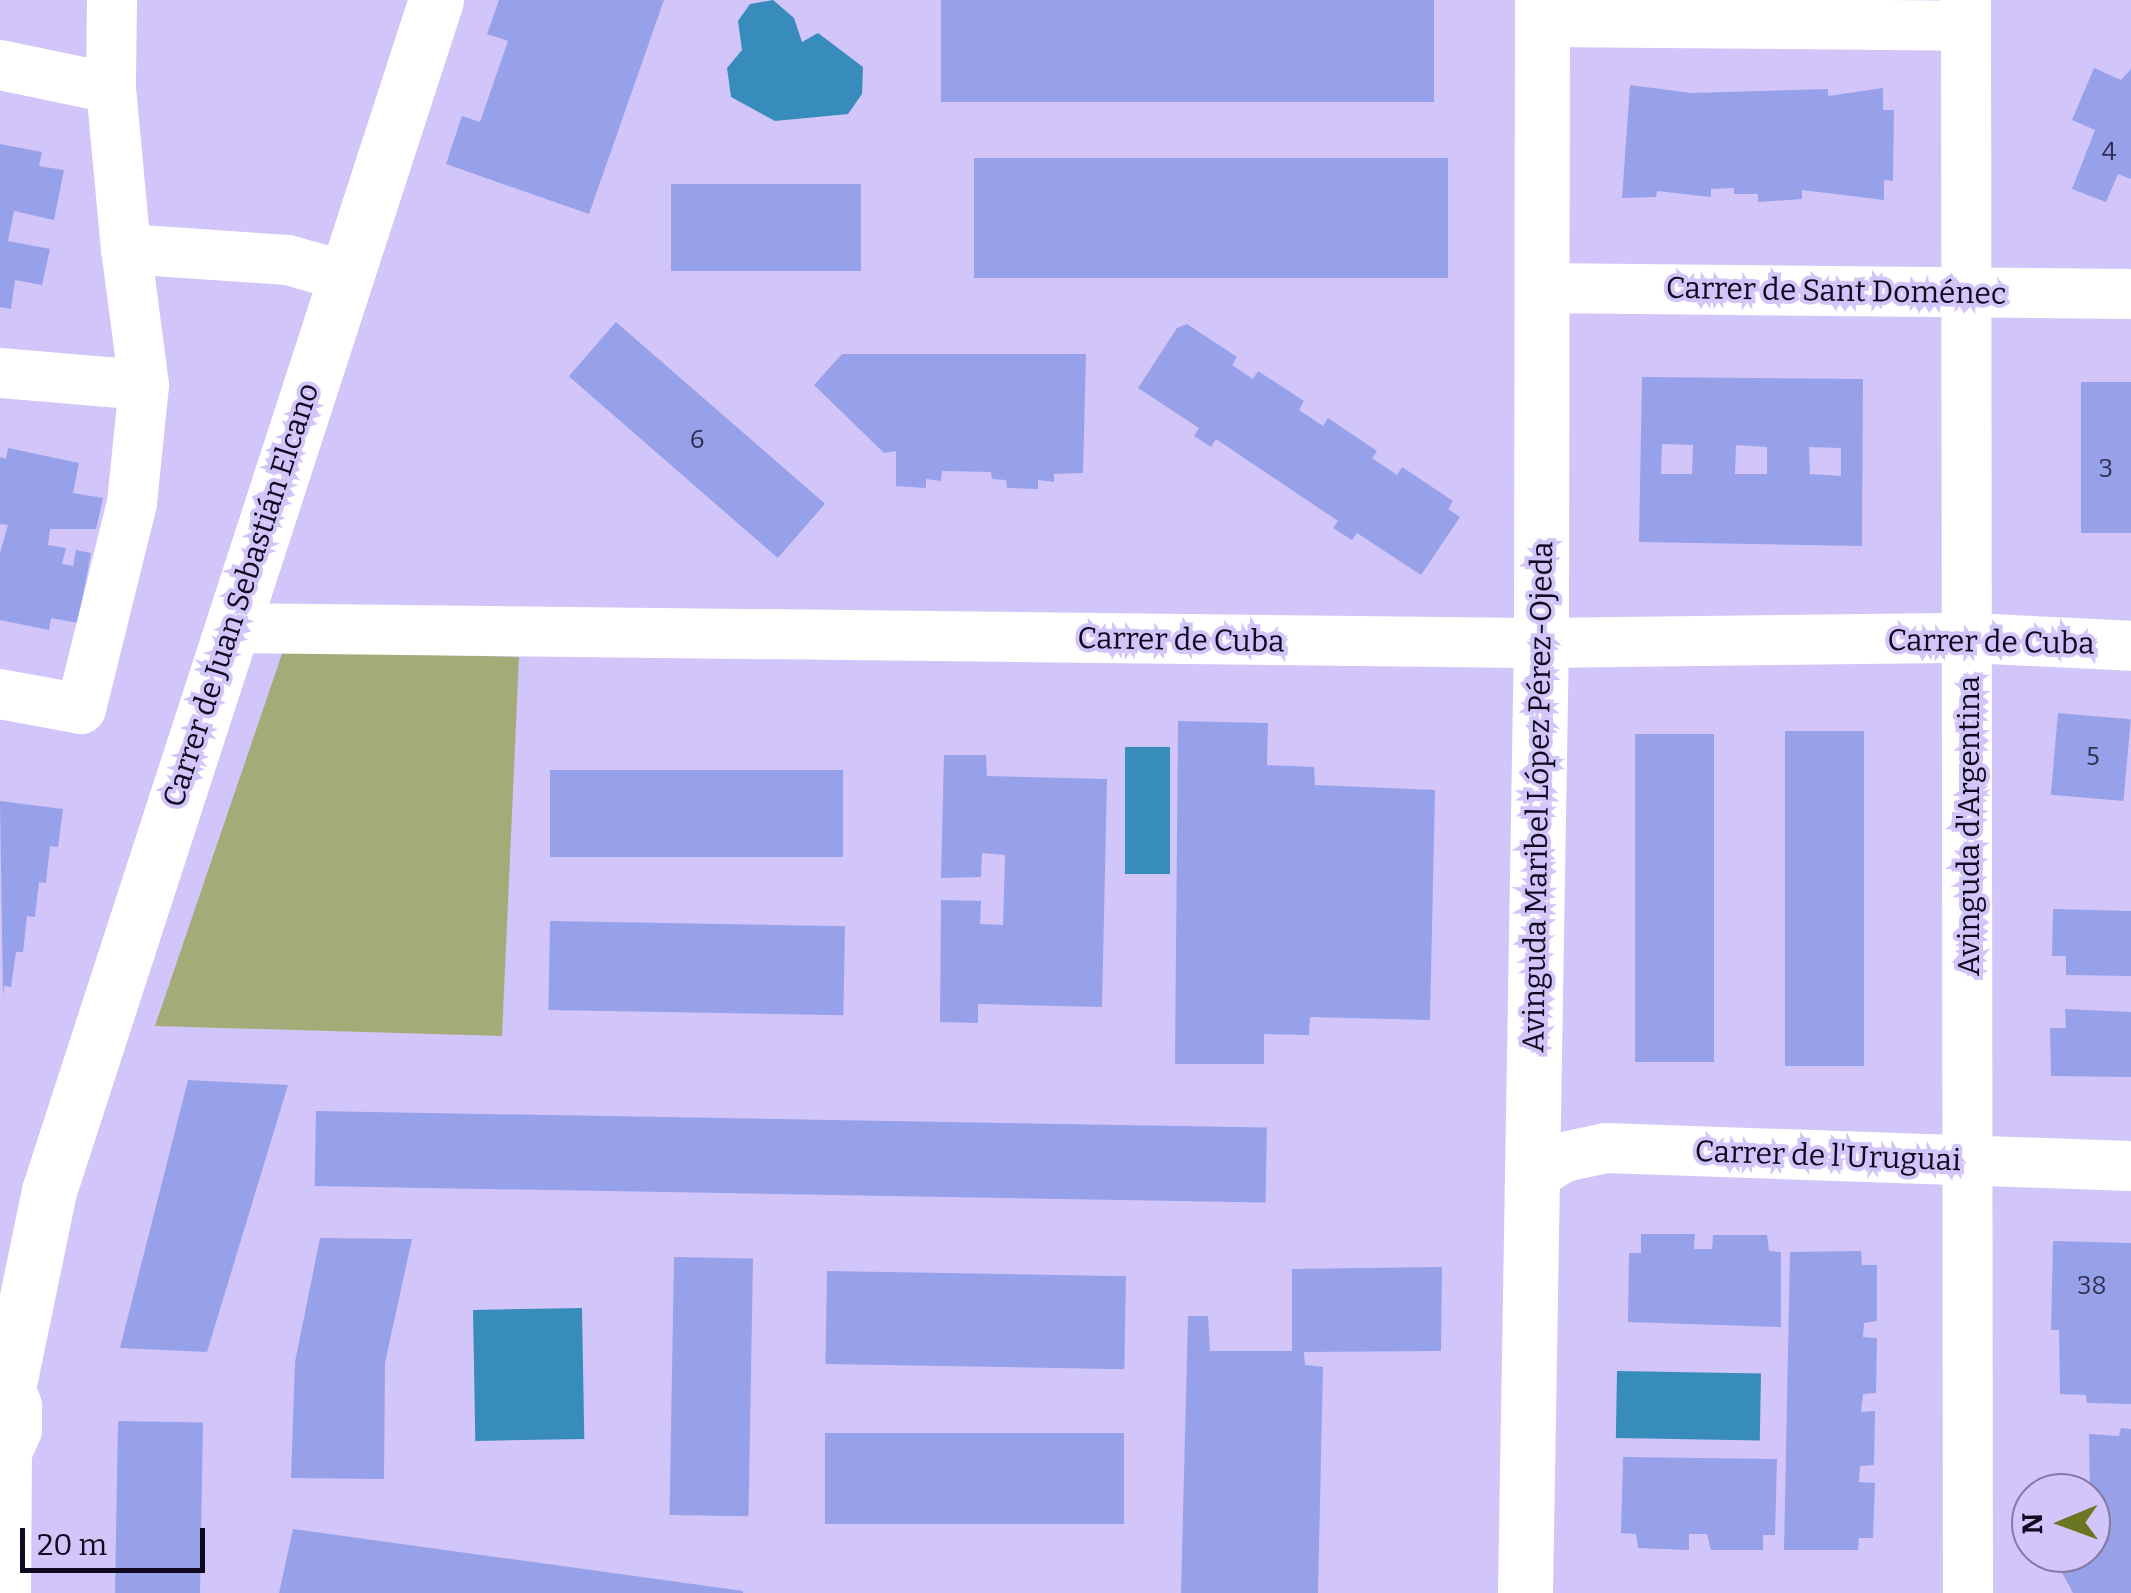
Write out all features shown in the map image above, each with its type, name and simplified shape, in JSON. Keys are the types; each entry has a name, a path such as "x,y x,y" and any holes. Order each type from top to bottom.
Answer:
{"main road":[{"name":"Carrer de Juan Sebastián Elcano","path":"3,1455 14,1418 4,1376 48,1191 436,0"},
{"name":"Avinguda Maribel López Pérez-Ojeda","path":"1526,1593 1541,643 1542,11"},
{"name":"Carrer de Juan Sebastián Elcano","path":"0,1245 48,1191"}],"street":[{"path":"0,694 82,709 132,503 144,386 111,88 112,0"},
{"path":"1542,11 1966,13"},
{"name":"Avinguda d'Argentina","path":"1966,13 1970,638 1968,1593"},
{"path":"0,65 111,88"},
{"path":"126,249 288,260 344,276"},
{"name":"Carrer de Sant Doménec","path":"1541,288 2131,294"},
{"path":"0,373 144,386"},
{"name":"Carrer de Cuba","path":"230,628 1541,643 1970,638 2131,646"},
{"name":"Carrer de l'Uruguai","path":"1531,1176 1564,1157 1606,1148 2131,1166"},
{"path":"3,1455 6,1593"}],"green space":[{"path":"283,651 519,657 502,1036 155,1026"}],"water":[{"path":"773,0 794,18 802,42 818,33 863,67 862,94 848,114 775,121 731,97 727,68 742,50 738,21 750,4"},
{"path":"1125,747 1170,747 1170,874 1125,874"},
{"path":"582,1308 584,1439 475,1441 473,1310"},
{"path":"1617,1371 1761,1374 1760,1441 1616,1438"}],"building":[{"path":"499,0 664,0 589,214 446,164 462,116 480,122 508,41 487,34"},
{"path":"941,0 1434,0 1434,102 941,102"},
{"path":"2094,68 2121,80 2131,69 2131,179 2118,174 2106,202 2072,189 2095,130 2072,120"},
{"path":"1630,85 1691,93 1828,89 1828,96 1883,88 1883,110 1894,110 1893,181 1884,180 1884,200 1802,190 1802,199 1758,202 1758,194 1734,194 1734,188 1711,189 1711,197 1657,191 1656,197 1622,198"},
{"path":"0,144 42,152 39,166 64,170 54,220 14,211 8,241 50,249 42,285 15,280 11,309 0,307"},
{"path":"974,158 1448,158 1448,278 974,278"},
{"path":"671,184 861,184 861,271 671,271"},
{"path":"616,322 825,504 778,558 569,376"},
{"path":"1187,324 1237,357 1232,365 1253,379 1258,371 1304,401 1299,410 1323,426 1328,418 1377,451 1372,458 1397,475 1402,467 1453,501 1448,509 1460,517 1421,575 1357,533 1352,540 1333,528 1338,521 1216,439 1211,447 1194,436 1199,428 1138,388 1177,328"},
{"path":"842,354 1086,354 1083,473 1054,474 1054,482 1038,480 1038,489 1007,488 1006,480 992,479 991,472 942,471 941,481 926,479 926,488 896,486 896,451 884,453 814,385"},
{"path":"1642,377 1863,379 1862,546 1639,542","holes":["1662,444 1693,445 1692,474 1661,474","1736,445 1767,447 1767,474 1735,474","1809,447 1841,448 1841,476 1810,474"]},
{"path":"2081,382 2131,382 2131,533 2081,533"},
{"path":"8,448 79,463 73,493 103,498 96,529 50,529 48,545 66,548 62,564 73,566 76,550 91,553 78,623 51,618 49,630 0,620 0,553 8,525 0,524 0,457 6,459"},
{"path":"2058,713 2131,719 2124,801 2051,795"},
{"path":"1178,721 1268,723 1267,765 1314,767 1315,785 1435,790 1430,1020 1310,1017 1309,1035 1264,1034 1264,1064 1175,1064"},
{"path":"1785,731 1864,731 1864,1066 1785,1066"},
{"path":"1635,734 1714,734 1714,1062 1635,1062"},
{"path":"944,755 986,755 987,776 1107,779 1102,1007 978,1004 978,1023 940,1022 941,900 981,901 980,924 1003,925 1005,855 982,853 981,877 941,878"},
{"path":"550,770 843,770 843,857 550,857"},
{"path":"0,801 63,809 58,847 50,846 46,883 39,882 35,917 27,916 23,952 16,952 11,987 4,986 3,997"},
{"path":"2053,909 2131,911 2131,976 2066,975 2066,956 2052,956"},
{"path":"550,921 845,926 843,1015 548,1010"},
{"path":"2065,1009 2131,1012 2131,1077 2051,1076 2050,1028 2066,1028"},
{"path":"188,1080 288,1085 207,1352 120,1348"},
{"path":"316,1111 1267,1128 1266,1203 315,1186"},
{"path":"1641,1234 1695,1234 1694,1249 1712,1249 1713,1235 1767,1235 1769,1251 1781,1252 1781,1327 1628,1322 1629,1253 1641,1253"},
{"path":"320,1238 412,1239 385,1363 384,1479 291,1478 295,1362"},
{"path":"2053,1241 2131,1243 2131,1404 2087,1403 2086,1395 2060,1394 2059,1330 2051,1330"},
{"path":"1861,1251 1862,1265 1877,1265 1877,1321 1864,1323 1863,1337 1877,1338 1876,1393 1863,1394 1861,1412 1875,1411 1874,1465 1860,1466 1859,1482 1875,1483 1873,1538 1859,1538 1858,1550 1784,1550 1790,1252"},
{"path":"674,1257 753,1258 748,1516 669,1515"},
{"path":"1442,1267 1441,1351 1304,1352 1305,1365 1323,1367 1318,1593 1181,1593 1188,1316 1208,1316 1210,1351 1292,1351 1292,1269"},
{"path":"827,1271 1126,1276 1124,1369 825,1364"},
{"path":"118,1421 203,1422 200,1593 115,1593"},
{"path":"2121,1428 2131,1429 2131,1593 2073,1593 2062,1573 2111,1573 2111,1473 2090,1473 2089,1434 2119,1436"},
{"path":"825,1433 1124,1433 1124,1524 825,1524"},
{"path":"1623,1457 1777,1459 1775,1535 1763,1535 1763,1550 1711,1550 1707,1534 1689,1534 1689,1550 1638,1548 1636,1534 1621,1533"},
{"path":"293,1529 743,1591 743,1593 279,1593"}]}
